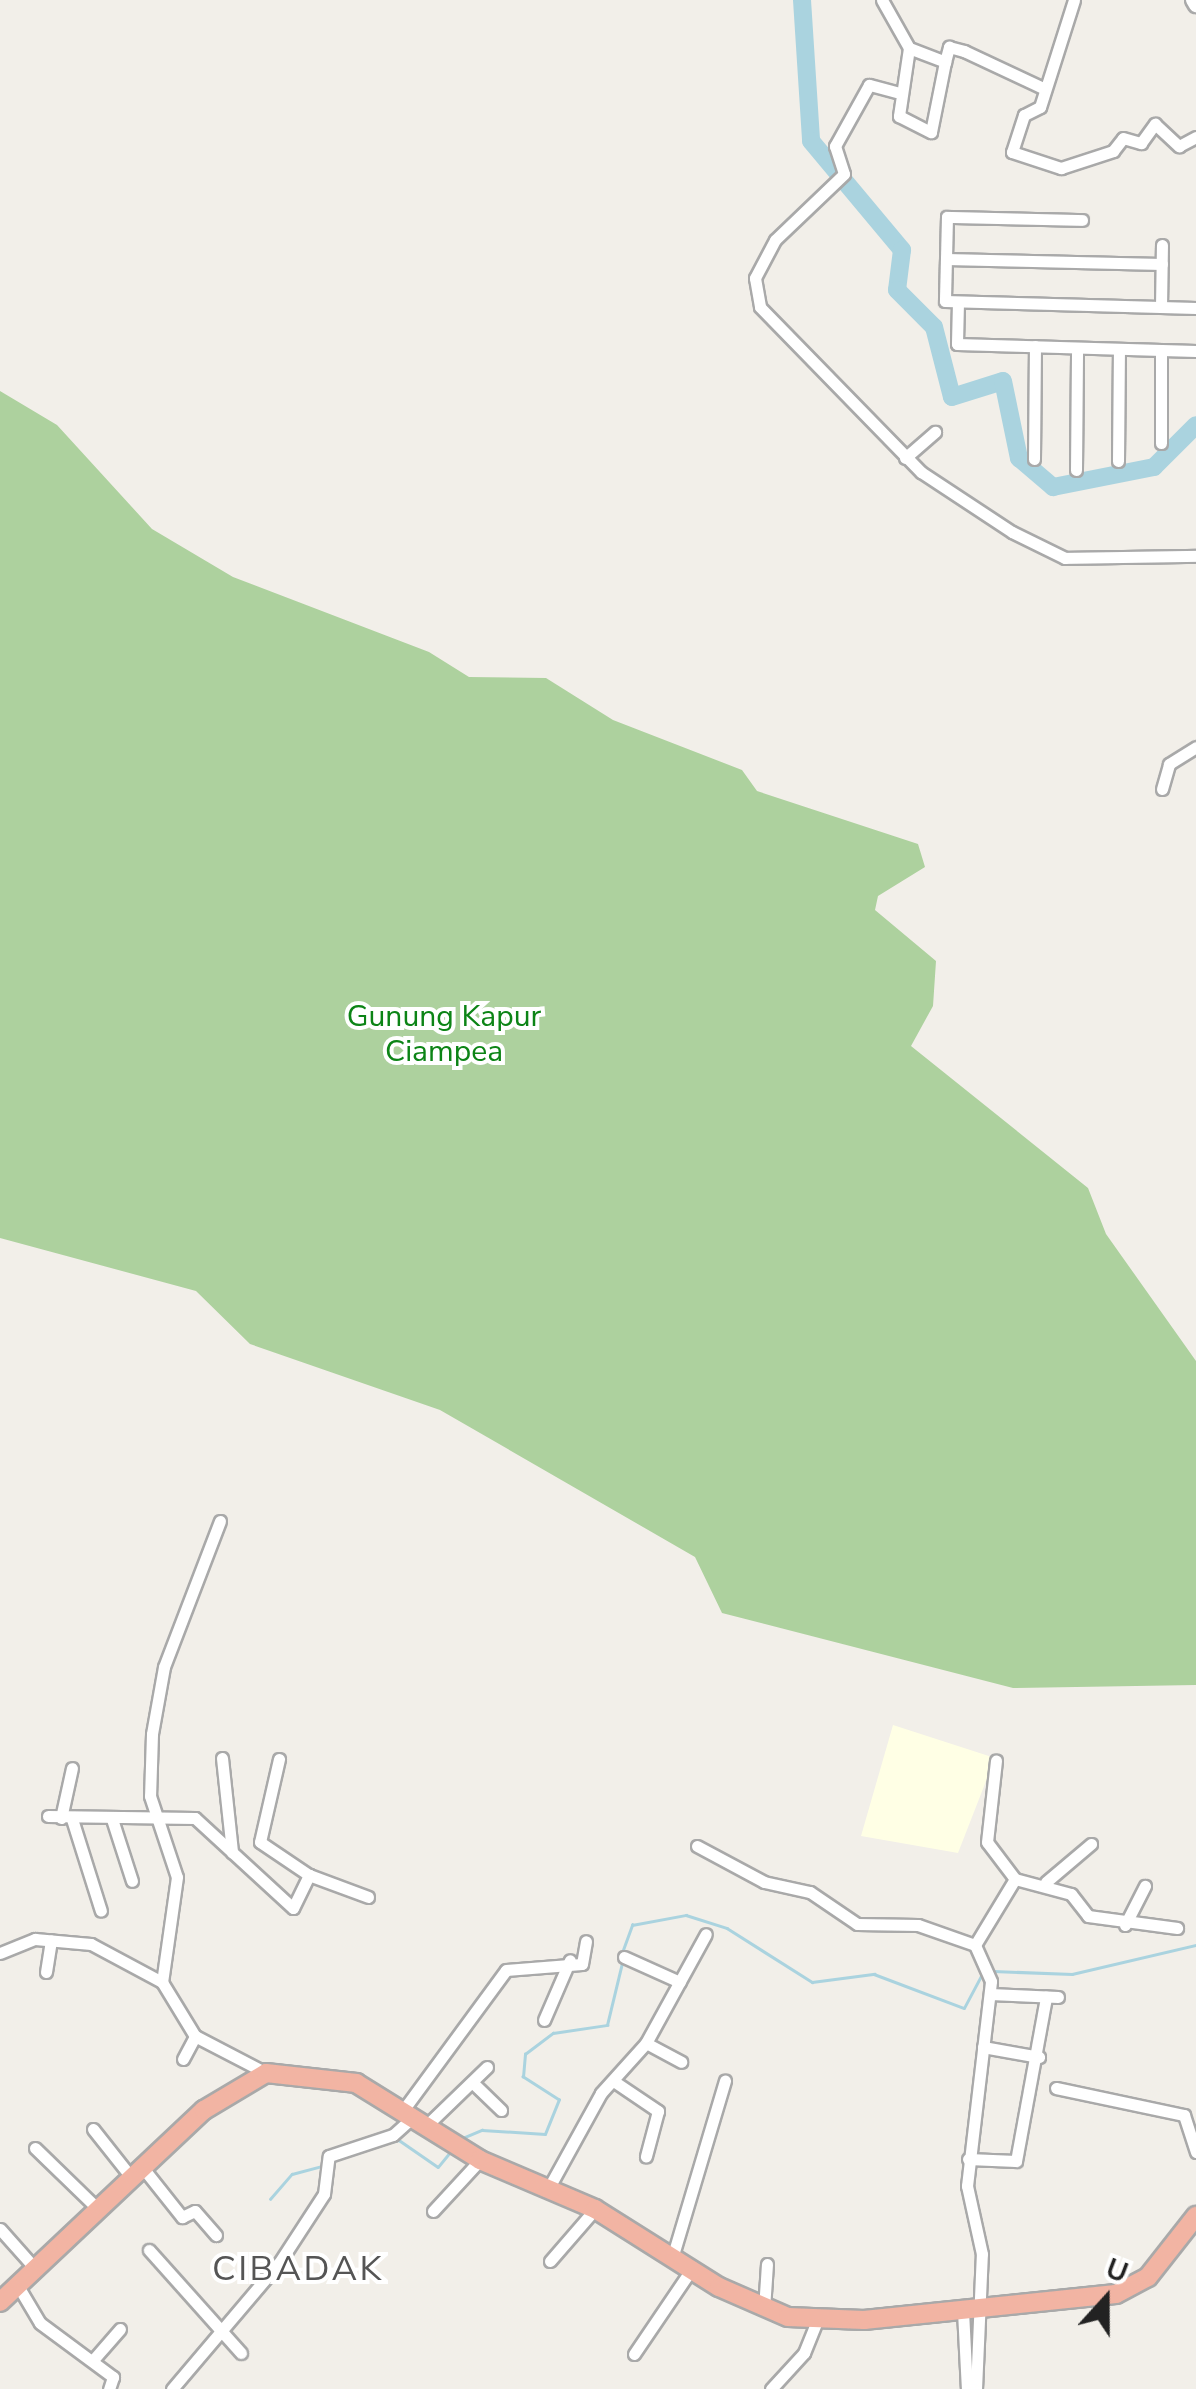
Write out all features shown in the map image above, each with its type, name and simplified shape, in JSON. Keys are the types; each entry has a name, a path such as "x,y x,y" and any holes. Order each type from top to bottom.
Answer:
{"highway":[{"path":"0,2302 33,2266 227,2091 266,2073 356,2083 416,2116 480,2160 595,2209 764,2309 817,2321 968,2310 1134,2288 1196,2216"}],"street":[{"path":"882,0 909,48 945,62"},
{"path":"1074,0 1045,88 1012,152 1056,168 1113,151 1125,137 1142,142 1155,124 1179,146 1196,137"},
{"path":"909,48 896,92 900,116 931,132 949,47 1045,88"},
{"path":"896,92 868,85 834,146 839,179 774,240 752,290 905,458 1064,558 1196,556"},
{"path":"1082,220 947,217 945,302 1196,308"},
{"path":"1161,307 1162,245"},
{"path":"946,259 1162,264"},
{"path":"958,302 957,344 1196,351"},
{"path":"1034,459 1035,346"},
{"path":"1076,348 1076,470"},
{"path":"1118,461 1119,349"},
{"path":"1161,350 1161,443"},
{"path":"905,458 936,432"},
{"path":"1162,789 1169,764 1196,747"},
{"path":"162,1982 177,1877 154,1811 161,1682 220,1521"},
{"path":"222,1758 224,1819 233,1856"},
{"path":"279,1758 260,1842 309,1875 368,1897"},
{"path":"996,1760 987,1842 1015,1879 1046,1882 1088,1916 1125,1925 1177,1928"},
{"path":"72,1768 67,1819 101,1911"},
{"path":"48,1816 112,1819 154,1811 224,1819"},
{"path":"195,1818 293,1908 309,1875"},
{"path":"112,1819 132,1881"},
{"path":"1046,1882 1091,1844"},
{"path":"697,1846 764,1882 810,1892 856,1924 918,1925 975,1944 990,1975 990,1994 968,2160 982,2254 968,2310 967,2389"},
{"path":"975,1944 1015,1879"},
{"path":"1125,1925 1145,1886"},
{"path":"546,2191 582,2122 646,2043 706,1934"},
{"path":"46,1972 51,1940"},
{"path":"0,1952 51,1940 113,1950 162,1982 195,2036 266,2073"},
{"path":"172,2389 222,2332 324,2194 325,2165 400,2132 416,2116 506,1970 570,1960 583,1962 586,1941"},
{"path":"624,1957 680,1982"},
{"path":"544,2020 570,1960"},
{"path":"968,2160 1014,2164 1052,1997 990,1994"},
{"path":"183,2059 195,2036"},
{"path":"646,2043 681,2062"},
{"path":"983,2046 1040,2058"},
{"path":"416,2116 474,2083 488,2067"},
{"path":"673,2254 726,2081"},
{"path":"615,2082 658,2111 646,2156"},
{"path":"474,2083 501,2110"},
{"path":"1056,2088 1184,2115 1196,2152"},
{"path":"93,2129 182,2217 195,2211 216,2235"},
{"path":"35,2148 98,2208"},
{"path":"434,2211 480,2160"},
{"path":"550,2261 595,2209"},
{"path":"0,2229 33,2266"},
{"path":"148,2250 241,2353"},
{"path":"764,2309 767,2264"},
{"path":"634,2354 693,2267"},
{"path":"18,2286 40,2324 114,2378 109,2389"},
{"path":"968,2310 976,2389"},
{"path":"772,2389 817,2321"},
{"path":"93,2360 120,2330"}],"shaded area":[{"path":"893,1725 995,1758 958,1853 861,1836"}],"green space":[{"name":"Gunung Kapur Ciampea","path":"0,391 57,425 152,529 233,577 429,652 469,677 546,678 613,720 742,770 757,791 918,844 925,867 878,896 875,910 936,961 933,1006 911,1046 1088,1188 1106,1234 1196,1361 1196,1685 1013,1688 722,1613 695,1557 440,1410 250,1344 196,1291 0,1238"}],"waterway":[{"path":"802,0 811,141 902,250 897,290 934,327 952,397 1003,381 1019,458 1053,487 1154,467 1196,425"},
{"path":"623,1950 632,1925 686,1915 727,1928 812,1982 874,1974 964,2008 981,1976"},
{"path":"993,1971 1072,1974 1196,1945"},
{"path":"458,2140 482,2130 545,2134 559,2100 523,2077 525,2054 553,2033 607,2025 622,1963"},
{"path":"386,2143 399,2140 438,2167 451,2151"},
{"path":"270,2199 292,2174 322,2166"}],"district":[{"name":"CIBADAK","path":"298,2269"}]}
